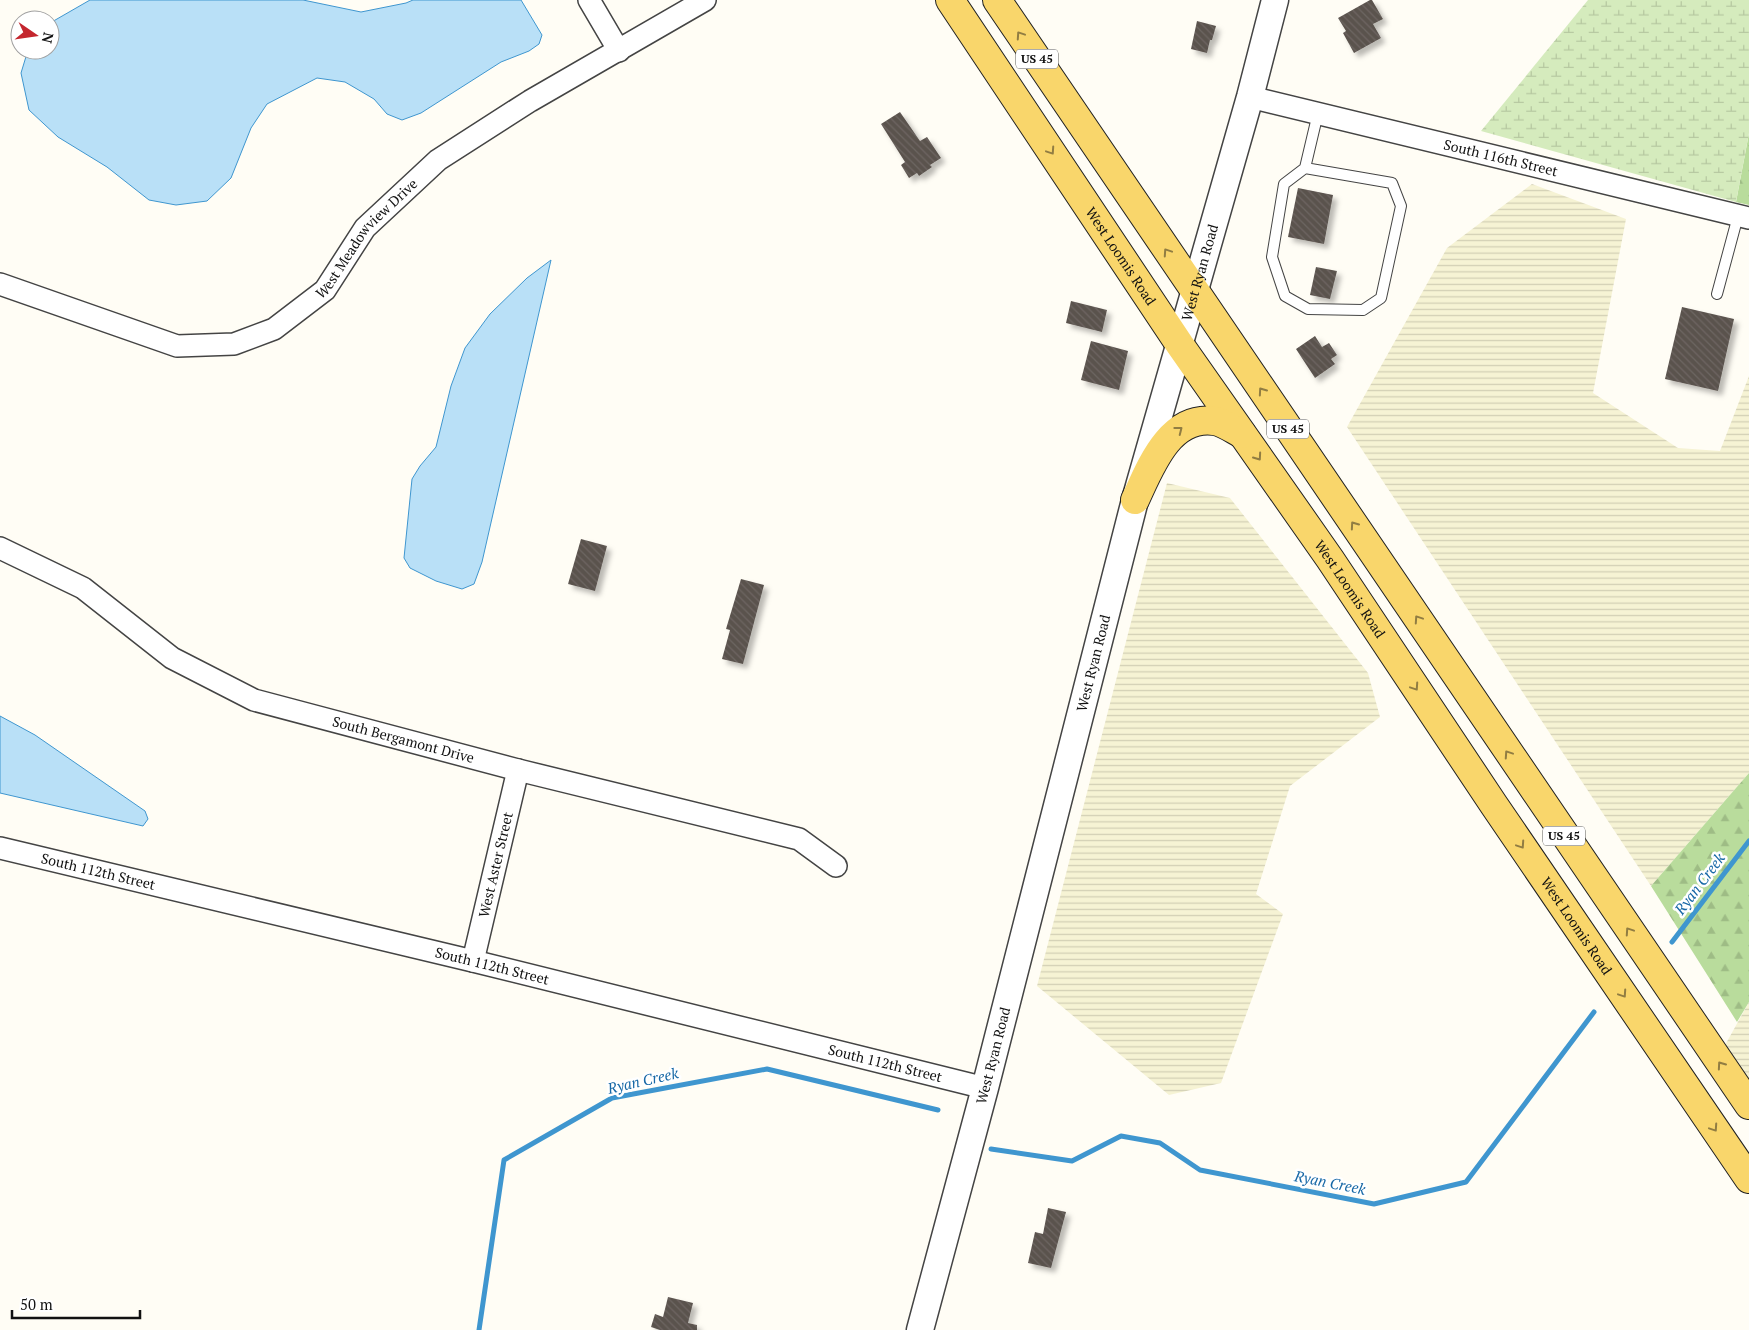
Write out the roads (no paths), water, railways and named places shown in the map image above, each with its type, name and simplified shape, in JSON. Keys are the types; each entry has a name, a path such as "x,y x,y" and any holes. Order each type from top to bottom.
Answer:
{"main road":[{"path":"956,9 986,0"},
{"name":"US 45","path":"997,0 1749,1105"},
{"name":"West Loomis Road","path":"956,9 1180,345 1330,559 1494,805 1749,1179"},
{"path":"1135,500 1160,450 1175,432 1185,425 1194,422 1216,421 1242,434"},
{"path":"1494,805 1527,781"}],"street":[{"path":"589,0 619,51"},
{"name":"West Meadowview Drive","path":"0,284 177,346 234,344 274,329 325,290 366,228 438,160 530,101 705,0"},
{"name":"West Ryan Road","path":"920,1330 985,1088 1135,500 1276,0"},
{"name":"South 116th Street","path":"1250,97 1743,217"},
{"name":"South Bergamont Drive","path":"0,548 83,588 172,658 254,700 518,770 799,839 836,866"},
{"name":"West Aster Street","path":"473,960 518,770"},
{"name":"South 112th Street","path":"0,848 473,960 985,1088"}],"lane":[{"path":"1304,168 1392,183 1401,206 1381,298 1363,310 1308,309 1285,296 1272,257 1284,184 1304,168 1318,114"},
{"path":"1717,294 1743,217"}],"water":[{"path":"90,0 303,0 361,12 413,0 521,0 542,35 539,44 529,51 501,62 421,113 402,120 387,114 374,99 345,82 317,78 267,104 251,128 231,178 207,201 176,205 149,200 107,167 58,137 29,110 21,73 25,60 60,60 60,17"},
{"path":"551,260 482,562 474,584 462,589 436,581 410,568 404,558 412,479 436,447 451,386 465,348 490,314 527,278"},
{"path":"0,716 35,735 145,811 148,819 143,826 0,793"}],"waterway":[{"name":"Ryan Creek","path":"1672,942 1749,841"},
{"name":"Ryan Creek","path":"991,1149 1072,1161 1121,1136 1160,1143 1200,1170 1374,1204 1466,1182 1594,1012"},
{"name":"Ryan Creek","path":"479,1330 504,1160 612,1098 767,1069 938,1110"}]}
